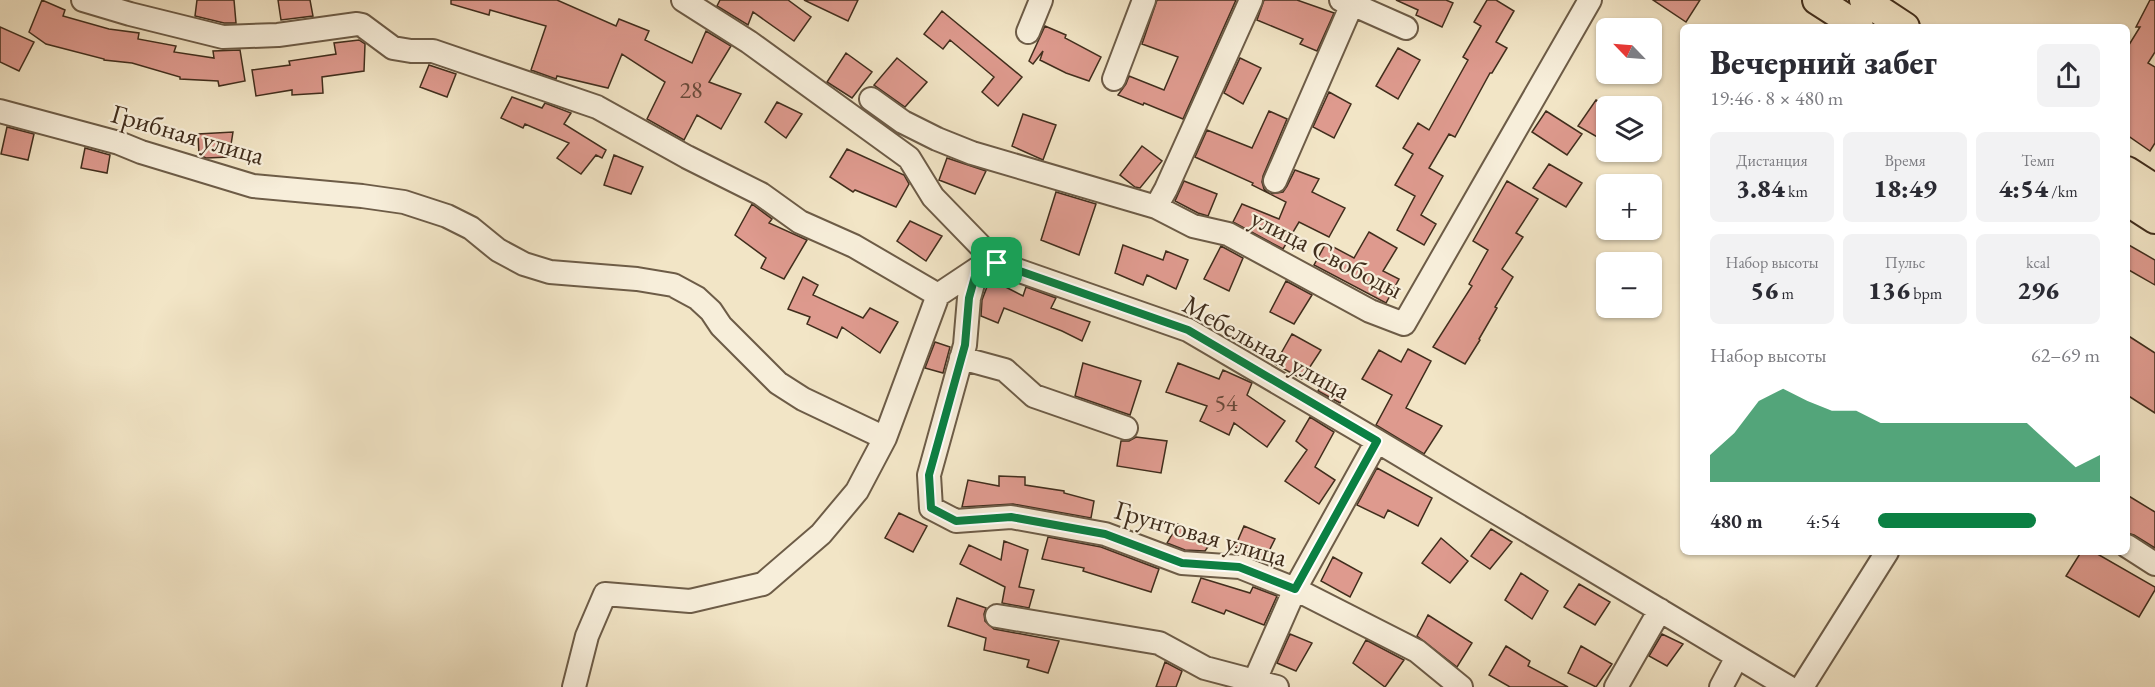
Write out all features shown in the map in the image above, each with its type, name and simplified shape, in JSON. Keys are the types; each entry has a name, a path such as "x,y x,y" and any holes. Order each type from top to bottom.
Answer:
{"main road":[{"path":"1817,0 1854,24"},
{"path":"1864,0 1900,24"},
{"path":"2130,173 2155,189"},
{"path":"2130,203 2155,219"}],"street":[{"path":"83,0 223,37 278,35 357,24 393,48 433,51 597,107 687,157 761,194 800,222 854,246 938,295"},
{"name":"Мебельная улица","path":"684,0 749,42 909,158 933,197 987,266 1188,330 1788,687"},
{"path":"1028,32 1041,0"},
{"path":"1114,79 1144,0"},
{"path":"871,99 903,122 972,153 1156,207 1251,0"},
{"name":"улица Свободы","path":"1156,207 1193,226 1228,234 1370,311 1404,324 1590,0"},
{"path":"1275,181 1347,2 1406,28"},
{"name":"Грибная улица","path":"0,111 119,143 141,152 253,186 404,202 447,216 471,228 498,250 524,264 550,272 637,279 673,285 697,298 711,311 721,326 778,383 803,399 885,438"},
{"path":"574,687 587,636 605,594 690,601 763,584 821,534 857,491 885,438 938,295 987,266"},
{"name":"Грунтовая улица","path":"987,266 969,298 965,345 929,475 931,508 956,521 1011,517 1105,534 1182,563 1239,567 1295,589 1417,651 1461,687"},
{"path":"961,358 1005,370 1034,396 1126,428"},
{"path":"1255,680 1295,589 1377,441"},
{"path":"2130,548 2155,564"},
{"path":"1802,687 1885,555"},
{"path":"1616,687 1660,610"},
{"path":"997,616 1159,643 1205,668 1276,687"},
{"path":"1721,687 1737,657"}],"building":[{"path":"42,0 65,10 63,16 109,29 139,33 138,39 176,46 174,52 214,58 213,51 240,50 245,81 219,86 218,81 180,79 180,77 132,63 104,60 46,44 29,32"},
{"path":"197,0 234,0 236,23 224,23 195,16"},
{"path":"278,0 310,0 313,16 281,20"},
{"path":"451,0 557,0 616,26 619,19 649,31 645,40 692,63 706,31 731,46 709,82 741,94 721,129 697,115 684,140 647,119 665,82 622,54 608,88 557,76 556,79 531,70 546,26 490,10 489,15 451,4"},
{"path":"720,0 788,0 811,17 794,41 753,12 748,25 717,6"},
{"path":"804,0 858,0 848,21"},
{"path":"1157,0 1236,0 1183,119 1118,95 1129,76 1164,90 1178,57 1142,44"},
{"path":"1264,0 1297,0 1334,13 1317,51 1300,44 1303,39 1257,20"},
{"path":"1396,0 1446,0 1453,3 1442,27 1416,15 1418,10"},
{"path":"1487,0 1496,0 1514,11 1496,42 1507,48 1490,73 1455,137 1449,134 1429,168 1443,176 1421,215 1436,224 1424,245 1397,230 1415,196 1395,185 1413,154 1403,148 1418,123 1429,130 1468,60 1463,57 1481,26 1474,22"},
{"path":"1653,0 1700,0 1686,22"},
{"path":"2150,0 2155,0 2155,52 2148,63 2155,67 2155,143 2150,151 2130,137 2130,43 2140,27 2136,27"},
{"path":"942,11 1022,77 998,106 982,92 994,77 950,40 943,49 924,34"},
{"path":"1045,26 1066,35 1065,38 1101,57 1089,81 1040,60 1043,51 1033,64 1029,61"},
{"path":"0,27 34,42 19,71 0,62"},
{"path":"359,40 365,44 364,71 322,77 323,93 292,95 292,90 256,96 252,70 290,65 289,61 336,54 334,43"},
{"path":"1398,48 1420,60 1398,99 1376,86"},
{"path":"846,53 872,72 852,98 827,82"},
{"path":"897,58 927,82 905,107 874,85"},
{"path":"1240,58 1261,68 1243,104 1224,93"},
{"path":"429,65 456,74 447,97 420,87"},
{"path":"1329,92 1351,104 1334,138 1313,127"},
{"path":"512,97 542,108 545,103 571,113 564,124 606,150 602,158 596,155 581,174 557,158 569,143 525,124 523,128 501,118"},
{"path":"1596,100 1596,136 1578,126"},
{"path":"777,102 802,114 786,138 765,122"},
{"path":"1269,111 1287,119 1263,176 1264,189 1270,194 1252,185 1253,183 1195,157 1207,130 1252,148"},
{"path":"1546,111 1582,134 1567,155 1532,132"},
{"path":"1023,114 1056,125 1043,160 1012,146"},
{"path":"7,127 34,134 28,160 1,154"},
{"path":"233,132 229,157 206,158 199,155 198,134"},
{"path":"1142,146 1162,161 1140,188 1135,187 1120,175"},
{"path":"85,148 110,155 107,173 81,168"},
{"path":"847,149 904,175 909,184 896,207 855,190 853,192 830,177"},
{"path":"614,155 643,167 631,194 604,185"},
{"path":"947,158 986,171 975,194 939,180"},
{"path":"1549,164 1582,183 1566,207 1533,188"},
{"path":"1295,170 1319,179 1312,192 1345,208 1329,237 1299,222 1283,249 1233,222 1242,204 1279,219 1286,202 1270,194 1283,192"},
{"path":"1184,181 1217,194 1208,216 1175,201"},
{"path":"1507,181 1538,199 1516,233 1523,237 1502,269 1513,277 1465,364 1433,347 1472,286 1469,284 1488,250 1473,241"},
{"path":"1056,192 1096,204 1079,255 1041,240"},
{"path":"752,204 772,219 769,223 807,240 784,279 761,268 766,258 735,235"},
{"path":"910,221 942,236 926,261 897,241"},
{"path":"1369,232 1397,248 1383,271 1399,279 1386,303 1314,265 1326,243 1354,258"},
{"path":"1123,245 1163,260 1166,251 1188,260 1176,289 1147,275 1143,285 1115,273"},
{"path":"1221,246 1243,258 1229,291 1204,279"},
{"path":"2130,246 2155,260 2155,285 2130,271"},
{"path":"803,277 818,285 813,295 863,318 870,308 898,322 880,353 842,327 837,338 807,324 810,317 788,309"},
{"path":"990,279 1023,296 1026,287 1056,298 1051,308 1090,322 1082,341 1004,308 998,323 981,316 982,300"},
{"path":"1286,281 1312,295 1294,324 1270,312"},
{"path":"1292,334 1321,350 1302,379 1275,364"},
{"path":"2130,337 2155,353 2155,413 2130,397"},
{"path":"935,342 950,347 943,373 925,368"},
{"path":"1408,349 1431,361 1406,408 1442,426 1424,454 1376,425 1392,395 1362,379 1379,350 1401,362"},
{"path":"1083,363 1141,381 1130,415 1075,396"},
{"path":"1178,363 1219,379 1223,370 1252,383 1247,395 1285,421 1267,447 1234,423 1229,435 1200,421 1207,406 1166,392"},
{"path":"1326,378 1347,390 1340,403 1318,391"},
{"path":"1310,417 1334,432 1315,467 1335,480 1319,504 1285,481 1307,450 1296,441"},
{"path":"1136,437 1167,441 1161,473 1117,466 1121,441 1129,441"},
{"path":"1377,468 1432,498 1418,526 1388,510 1384,518 1357,505"},
{"path":"999,476 1025,477 1025,485 1064,491 1064,493 1094,501 1091,518 1013,504 962,507 968,480 999,486"},
{"path":"2130,497 2155,512 2155,548 2130,534"},
{"path":"899,513 927,526 913,552 885,538"},
{"path":"1178,524 1212,541 1205,551 1185,550 1167,543"},
{"path":"1244,526 1275,539 1264,561 1235,547"},
{"path":"1491,529 1512,542 1490,569 1471,556"},
{"path":"1048,537 1101,547 1159,569 1151,592 1083,571 1084,568 1042,559"},
{"path":"1441,538 1468,561 1450,583 1422,563"},
{"path":"1004,541 1028,550 1019,587 1034,590 1029,608 1002,603 1005,587 960,564 969,545 1001,560"},
{"path":"2079,555 2099,555 2155,587 2155,590 2139,617 2066,576"},
{"path":"1333,557 1362,573 1350,597 1321,581"},
{"path":"1521,573 1548,591 1532,619 1505,600"},
{"path":"1201,578 1250,593 1253,587 1277,596 1264,625 1226,610 1224,614 1192,602"},
{"path":"1579,584 1610,602 1595,625 1564,607"},
{"path":"957,598 986,608 985,621 994,629 1059,641 1048,673 1027,667 1029,660 984,650 986,638 948,626"},
{"path":"1428,615 1472,643 1457,667 1417,636"},
{"path":"1290,634 1312,643 1296,671 1277,663"},
{"path":"1662,634 1683,644 1667,666 1649,656"},
{"path":"1366,640 1404,660 1385,687 1353,663"},
{"path":"1506,646 1530,661 1528,666 1568,687 1510,687 1489,675"},
{"path":"1581,646 1612,664 1596,687 1568,673"},
{"path":"1165,662 1182,671 1176,687 1156,687"}],"route":[{"path":"997,263 1188,330 1377,441 1295,589 1239,567 1182,563 1105,534 1011,517 956,521 931,508 929,475 965,345 969,298 977,269 997,263"}]}
